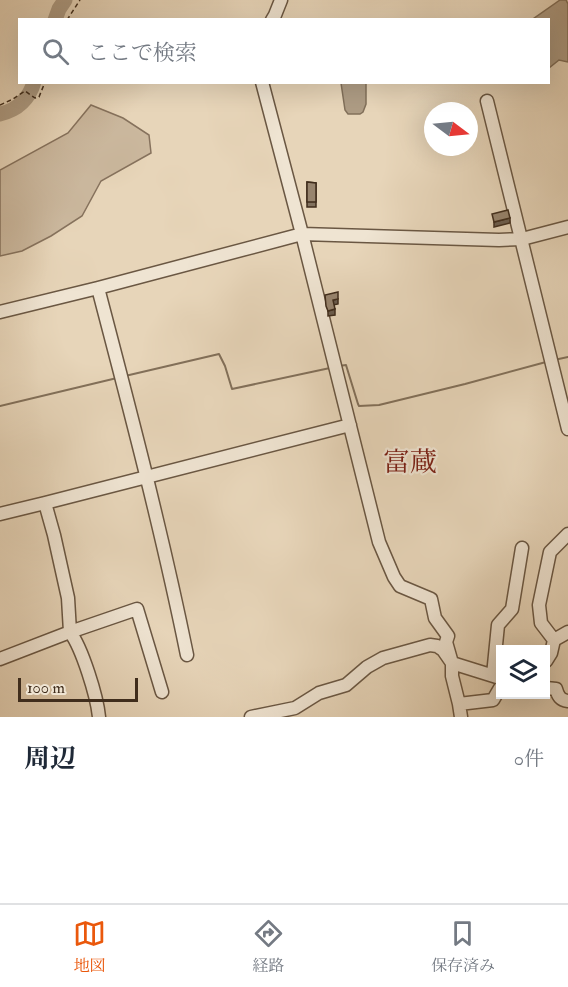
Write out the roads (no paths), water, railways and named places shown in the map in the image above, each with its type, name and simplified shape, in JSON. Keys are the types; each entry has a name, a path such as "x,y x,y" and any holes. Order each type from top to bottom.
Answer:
{"street":[{"path":"273,18 281,0"},
{"path":"263,84 379,542 400,586 430,599 435,618 448,636 446,642 453,663 452,676 461,717"},
{"path":"486,100 568,429"},
{"path":"0,312 302,234 499,240 522,239 568,227"},
{"path":"98,288 147,477 187,655"},
{"path":"0,513 350,425"},
{"path":"45,503 68,598 70,632 77,642 98,706 99,717"},
{"path":"554,640 541,623 538,605 550,552 567,538"},
{"path":"498,645 498,625 512,609 522,548"},
{"path":"0,659 137,609 162,692"},
{"path":"550,655 554,640 568,632"},
{"path":"251,717 298,713 319,693 346,685 383,658 430,645 443,650 453,663 496,676"},
{"path":"550,688 556,689 559,698 568,701"},
{"path":"459,704 493,700 496,696"}],"waterway":[{"path":"56,18 65,0"},
{"path":"0,114 22,103 33,84"},
{"path":"125,376 219,354 232,389 330,368"},
{"path":"554,360 568,357"},
{"path":"339,366 346,365 359,406 379,405 546,362"},
{"path":"0,406 117,378"}],"district":[{"name":"富蔵","path":"410,462"}]}
